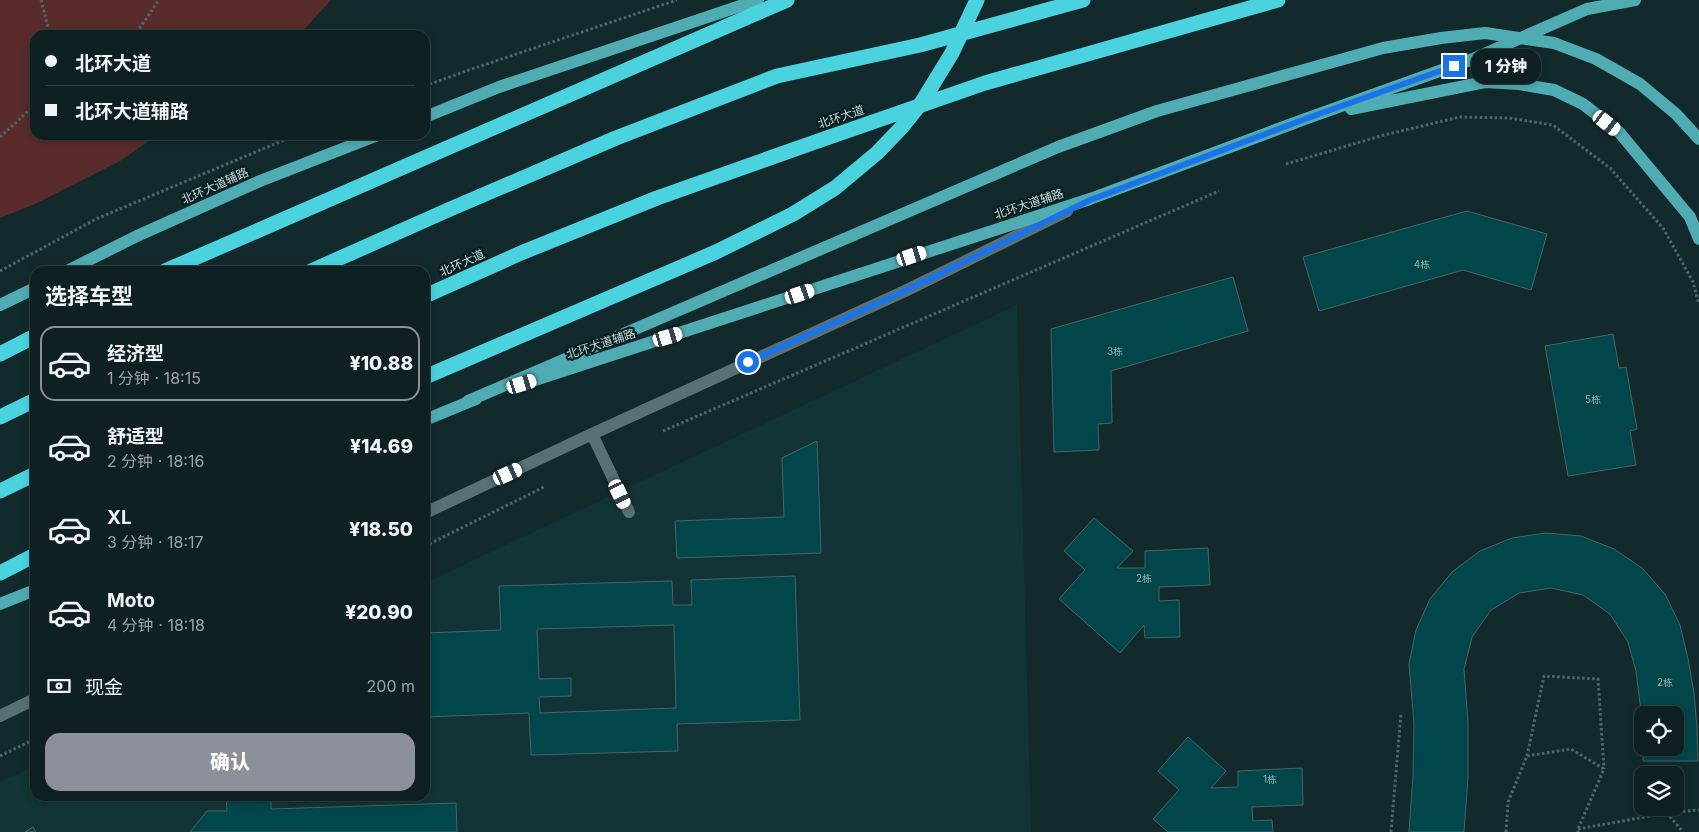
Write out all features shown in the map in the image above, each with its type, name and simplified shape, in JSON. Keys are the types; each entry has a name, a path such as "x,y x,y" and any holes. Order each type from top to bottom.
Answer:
{"highway":[{"path":"176,266 788,0"},
{"path":"430,375 716,252 793,214 835,188 877,153 902,127 922,102 952,53 977,0"},
{"path":"322,266 616,138 777,76 920,45 1083,0"},
{"name":"北环大道","path":"430,294 521,253 658,198 985,83 1278,0"},
{"path":"0,354 30,339"},
{"path":"0,417 30,402"},
{"path":"0,491 30,476"},
{"path":"0,573 30,558"}],"main road":[{"path":"430,114 500,88 758,0"},
{"name":"北环大道辅路","path":"430,418 468,402 1090,200 1305,119 1473,59 1588,10 1635,0"},
{"path":"468,402 1058,147 1157,111 1383,48 1485,33 1554,43 1587,56 1640,84 1676,114 1699,139"},
{"path":"1305,119 1485,82 1519,84 1554,90 1583,104 1619,132 1690,217 1699,238"},
{"name":"北环大道辅路","path":"77,266 137,236 260,181 365,140"},
{"path":"0,305 30,290"},
{"path":"0,604 30,592"}],"street":[{"path":"430,511 592,434 905,291 1090,200"},
{"path":"592,434 629,512"},
{"path":"0,716 30,701"}],"path":[{"path":"41,0 49,30"},
{"path":"138,30 159,0"},
{"path":"430,84 677,0"},
{"path":"0,137 30,110"},
{"path":"1286,164 1384,135 1460,117 1509,118 1553,125 1610,168 1663,228 1693,282 1699,304"},
{"path":"0,271 96,219 284,140"},
{"path":"663,431 1219,191"},
{"path":"430,544 544,487"},
{"path":"1506,832 1508,802 1528,756 1544,676 1598,679 1604,770 1578,831"},
{"path":"1391,832 1401,713"},
{"path":"0,756 30,741"},
{"path":"1528,756 1571,749 1604,770"},
{"path":"1684,811 1699,810"},
{"path":"1578,831 1652,816"},
{"path":"1670,816 1683,832"}],"shaded area":[{"path":"0,0 331,0 304,30 30,30 30,140 150,140 120,161 35,204 0,218"},
{"path":"1017,305 1031,832 0,832 0,782 30,768 30,801 430,801 430,581"}],"building":[{"path":"1467,211 1547,234 1531,290 1463,270 1319,311 1303,257"},
{"path":"1233,277 1248,331 1111,371 1112,423 1098,424 1099,450 1054,452 1051,329"},
{"path":"1613,334 1619,368 1626,367 1637,429 1630,431 1636,465 1568,476 1545,346"},
{"path":"817,441 821,553 677,558 675,521 784,517 782,458"},
{"path":"1094,518 1133,551 1117,568 1145,568 1145,551 1208,548 1210,585 1159,587 1159,601 1179,600 1180,637 1145,638 1144,625 1120,653 1059,599 1085,570 1064,551"},
{"path":"1546,533 1581,536 1614,549 1642,568 1665,594 1680,625 1688,659 1694,693 1698,761 1643,761 1643,756 1684,756 1684,706 1640,706 1636,671 1628,642 1610,614 1583,595 1551,588 1519,593 1491,610 1472,637 1464,669 1468,723 1468,777 1464,832 1409,832 1414,724 1409,664 1416,630 1430,599 1452,572 1480,551 1512,538"},
{"path":"795,576 800,720 677,724 678,751 531,755 529,713 430,717 430,633 501,630 499,586 672,581 673,605 692,605 691,580","holes":["674,625 676,708 540,713 539,697 571,696 571,678 539,679 537,629"]},
{"path":"1188,737 1226,771 1211,788 1238,787 1238,771 1302,768 1303,805 1252,807 1253,821 1272,820 1273,832 1168,832 1153,819 1179,790 1158,771"},
{"path":"226,801 271,801 271,809 456,803 457,832 190,832 207,811 227,811"},
{"path":"33,827 36,832 25,832"}],"route":[{"path":"748,362 905,291 1090,200 1305,119 1454,66"}]}
